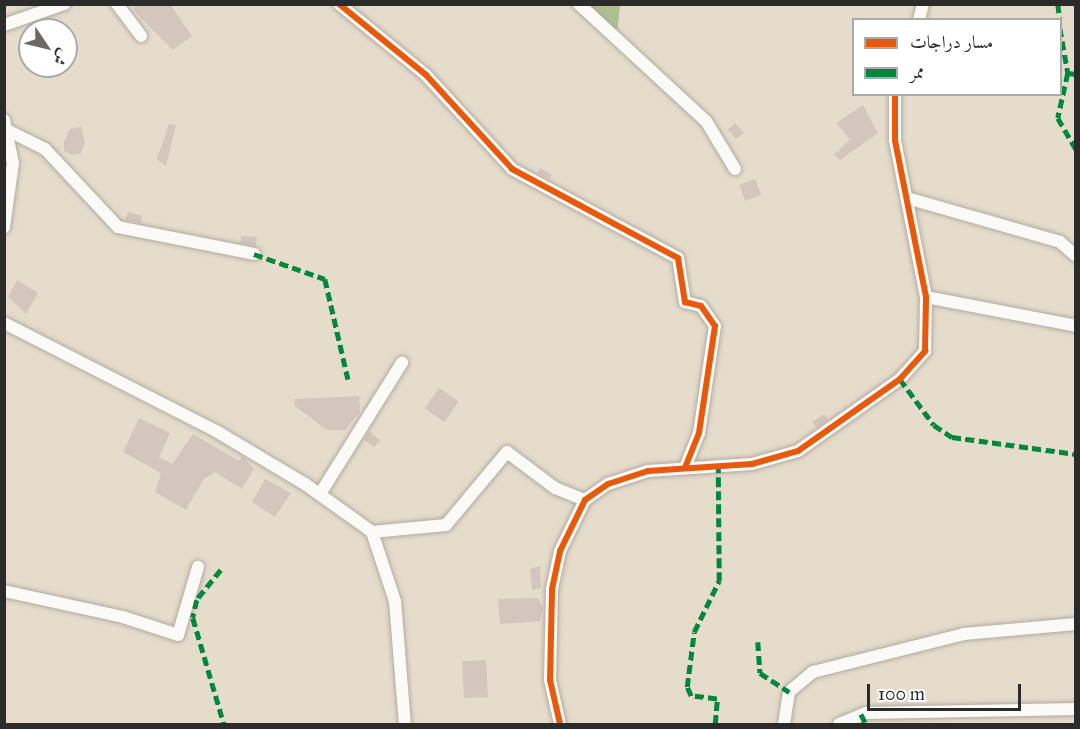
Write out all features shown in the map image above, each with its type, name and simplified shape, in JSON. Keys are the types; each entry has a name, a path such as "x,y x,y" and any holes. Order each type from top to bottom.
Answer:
{"street":[{"path":"4,25 64,4"},
{"path":"117,4 141,36"},
{"path":"339,4 426,75 512,169 678,258 685,302 701,306 715,326 699,433 686,465"},
{"path":"579,4 706,121 735,169"},
{"path":"560,724 549,661 552,589 560,551 585,500 625,477 686,465 752,464 804,447 918,362 927,336 926,297 895,140 895,96"},
{"path":"4,227 13,163 7,126"},
{"path":"7,126 45,149 118,227 254,254"},
{"path":"907,198 1060,242 1076,256"},
{"path":"926,297 1076,326"},
{"path":"4,323 216,431 320,494 372,532 393,585 405,724"},
{"path":"320,494 402,363"},
{"path":"372,532 446,525 507,452 555,488 585,500"},
{"path":"4,591 123,617 178,635 198,567"},
{"path":"784,724 789,692 829,666 995,629 1076,624"},
{"path":"839,724 866,713 1076,709"}],"green space":[{"path":"585,5 620,5 617,34"}],"building":[{"path":"137,4 170,4 192,36 173,50 140,17 133,8"},
{"path":"863,105 878,133 840,160 834,155 850,139 836,123"},
{"path":"735,123 744,133 736,139 728,130"},
{"path":"169,124 176,125 166,166 157,159"},
{"path":"81,127 85,143 80,154 72,155 64,151 64,142 70,129"},
{"path":"540,168 552,175 549,179 538,173"},
{"path":"755,179 761,195 745,201 739,185"},
{"path":"128,212 142,216 141,223 125,220"},
{"path":"241,236 257,237 256,246 241,243"},
{"path":"17,280 38,293 26,314 8,297"},
{"path":"439,388 459,402 444,422 425,408"},
{"path":"359,396 360,412 345,430 327,430 295,406 294,399"},
{"path":"824,414 828,420 816,428 812,422"},
{"path":"139,418 170,433 159,457 172,464 193,434 239,461 242,456 254,469 242,489 215,472 204,479 186,510 155,492 161,473 123,452"},
{"path":"369,431 380,440 374,447 364,440"},
{"path":"265,479 291,493 275,517 252,502"},
{"path":"540,566 541,588 532,590 530,569"},
{"path":"538,598 543,608 540,621 500,624 498,599"},
{"path":"486,660 488,697 464,698 462,661"}],"marked path":[{"path":"1058,4 1060,18"},
{"path":"1062,39 1068,73 1076,74"},
{"path":"1068,73 1058,118 1076,149"},
{"path":"254,254 325,279 348,379"},
{"path":"900,379 934,425 952,437 1076,454"},
{"path":"715,724 717,699 691,696 687,687 694,632 719,581 718,468"},
{"path":"221,570 197,600 193,618 224,724"},
{"path":"758,642 760,673 789,692"},
{"path":"861,714 866,724"}],"cycle path":[{"path":"339,4 426,75 512,169 678,258 685,302 701,306 715,326 699,433 686,465"},
{"path":"560,724 550,680 552,589 560,551 585,500 608,484 648,471 752,464 798,451 900,379 925,351 926,297 895,140 895,96"}]}
